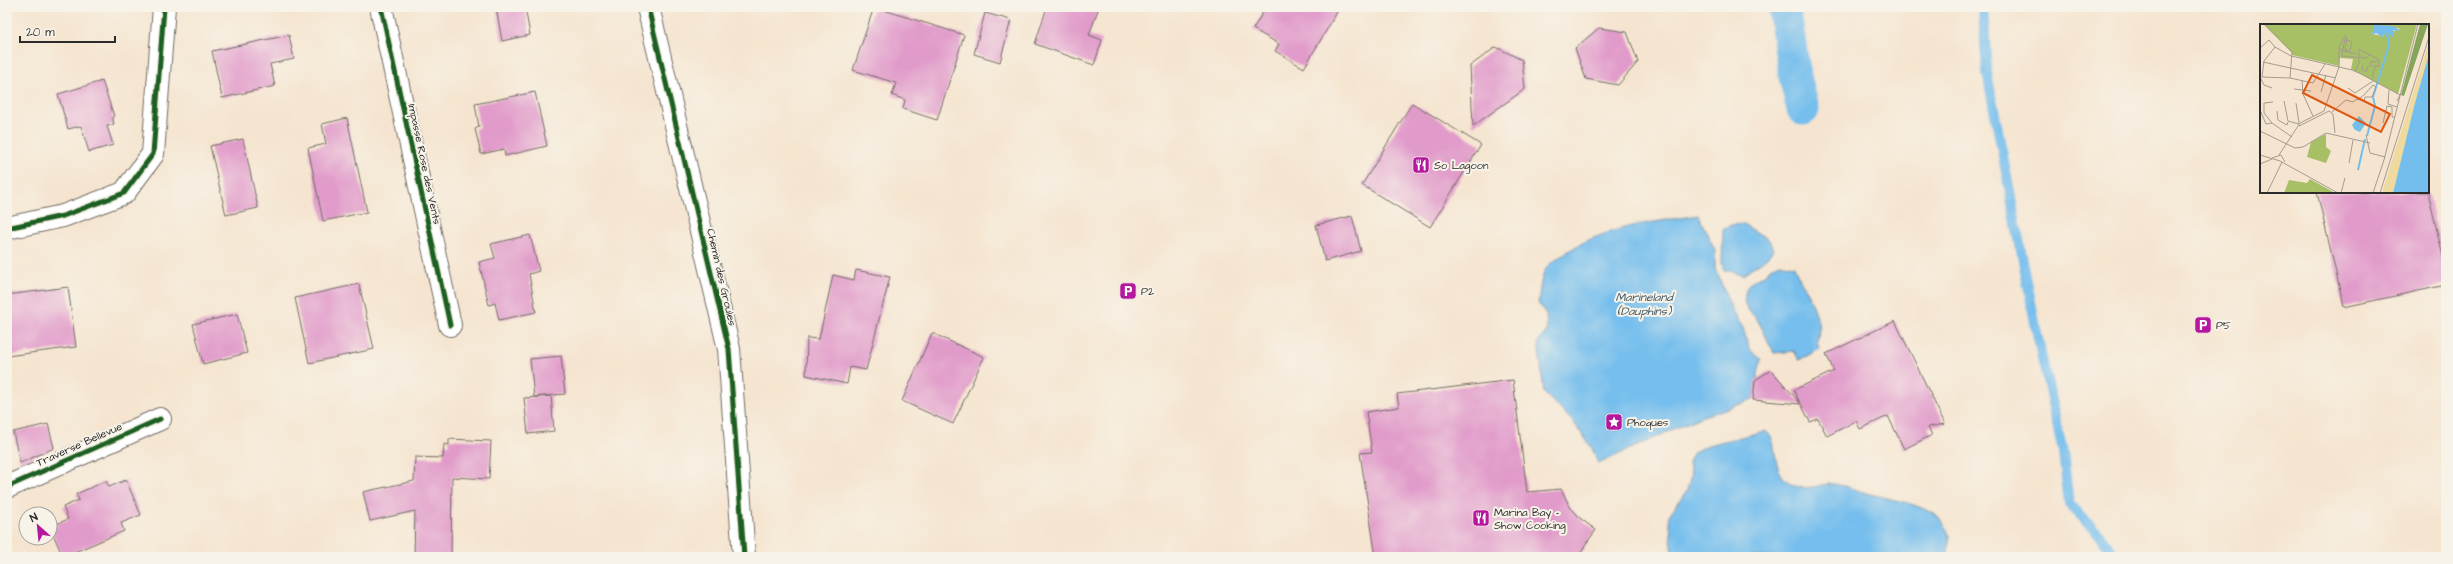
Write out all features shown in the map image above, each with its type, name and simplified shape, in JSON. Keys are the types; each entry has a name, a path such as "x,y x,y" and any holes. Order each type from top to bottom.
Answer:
{"street":[{"path":"7,228 63,216 124,193 153,154 164,7"},
{"name":"Impasse Rose des Vents","path":"381,7 450,325"},
{"name":"Chemin des Groules","path":"648,7 729,349 744,557"},
{"name":"Traverse Bellevue","path":"7,487 160,418"}],"water":[{"name":"Marineland (Dauphins)","path":"1698,215 1715,250 1715,268 1733,312 1743,328 1749,349 1761,359 1753,400 1700,417 1598,464 1592,448 1574,423 1544,393 1538,342 1547,331 1546,314 1538,303 1541,283 1545,270 1555,260 1595,237 1645,223"},
{"path":"1743,224 1769,240 1773,250 1766,258 1743,275 1724,270 1722,263 1723,230 1731,225"},
{"path":"1780,263 1794,266 1816,312 1818,322 1819,332 1817,342 1820,349 1799,360 1794,351 1774,353 1757,319 1749,311 1746,303 1745,292 1750,283 1754,279 1766,275 1770,268"},
{"path":"1765,431 1773,442 1780,472 1785,479 1793,485 1804,488 1835,484 1921,508 1936,516 1946,527 1949,538 1947,557 1673,557 1669,515 1687,490 1691,475 1689,462 1694,452 1708,445"}],"building":[{"path":"496,7 525,7 530,35 502,41"},
{"path":"874,7 964,35 937,120 903,109 905,100 892,95 896,83 853,70"},
{"path":"1047,7 1099,7 1089,35 1102,40 1094,65 1035,44"},
{"path":"1266,7 1340,7 1304,68 1275,51 1279,44 1253,29"},
{"path":"985,13 1011,20 1000,62 974,54"},
{"path":"1599,28 1627,32 1638,62 1618,85 1586,79 1575,48"},
{"path":"289,35 294,59 270,64 275,86 222,98 212,51"},
{"path":"1496,47 1522,60 1525,89 1473,126 1470,66"},
{"path":"102,81 114,116 112,117 114,124 107,126 113,145 89,152 81,126 68,129 58,94"},
{"path":"535,92 547,146 505,156 504,149 481,154 475,129 479,127 475,104"},
{"name":"So Lagoon","path":"1412,103 1481,145 1430,227 1362,185"},
{"path":"347,118 367,212 323,221 308,148 326,144 322,124"},
{"path":"243,139 258,208 226,215 210,146"},
{"path":"2317,193 2428,193 2446,270 2446,285 2344,307"},
{"path":"1352,216 1361,251 1325,261 1316,225"},
{"path":"530,235 539,271 529,274 536,312 499,320 495,303 489,305 479,262 495,258 491,244"},
{"path":"856,270 890,277 866,370 850,367 847,384 806,375 807,338 819,339 833,275 854,280"},
{"path":"359,284 374,349 309,363 295,298"},
{"path":"68,287 76,347 7,356 7,295"},
{"path":"237,314 247,353 203,364 193,324"},
{"path":"1895,321 1945,424 1928,427 1932,435 1904,449 1888,416 1860,429 1856,421 1827,436 1818,419 1810,422 1801,404 1753,400 1755,380 1771,370 1800,403 1794,390 1834,371 1826,354"},
{"path":"932,333 984,357 953,424 902,401"},
{"path":"561,356 565,394 534,397 530,359"},
{"path":"1513,380 1527,492 1561,489 1570,507 1581,519 1596,530 1585,545 1579,557 1376,557 1360,453 1372,452 1366,412 1399,407 1397,394"},
{"path":"551,396 554,431 528,434 524,398"},
{"path":"48,424 54,448 20,463 13,432"},
{"path":"449,439 491,441 489,479 452,477 451,557 414,557 415,511 370,521 363,492 414,481 415,457 443,458 444,444 449,445"},
{"path":"126,480 141,515 121,523 124,531 63,557 58,545 58,523 68,519 63,507 79,500 76,494 106,481 109,487"}],"waterway":[{"path":"1784,7 1795,77 1803,109"},
{"path":"1983,7 1987,73 2041,354 2063,452 2069,504 2098,533 2116,557"}],"cycle path":[{"path":"7,228 63,216 124,193 153,154 164,7"},
{"path":"381,7 450,325"},
{"path":"648,7 729,349 744,557"},
{"path":"7,487 160,419"}],"place":[{"name":"So Lagoon","path":"1421,165"},
{"name":"P2","path":"1128,291"},
{"name":"P5","path":"2203,325"},
{"name":"Phoques","path":"1614,422"},
{"name":"Marina Bay - Show Cooking","path":"1481,518"}]}
